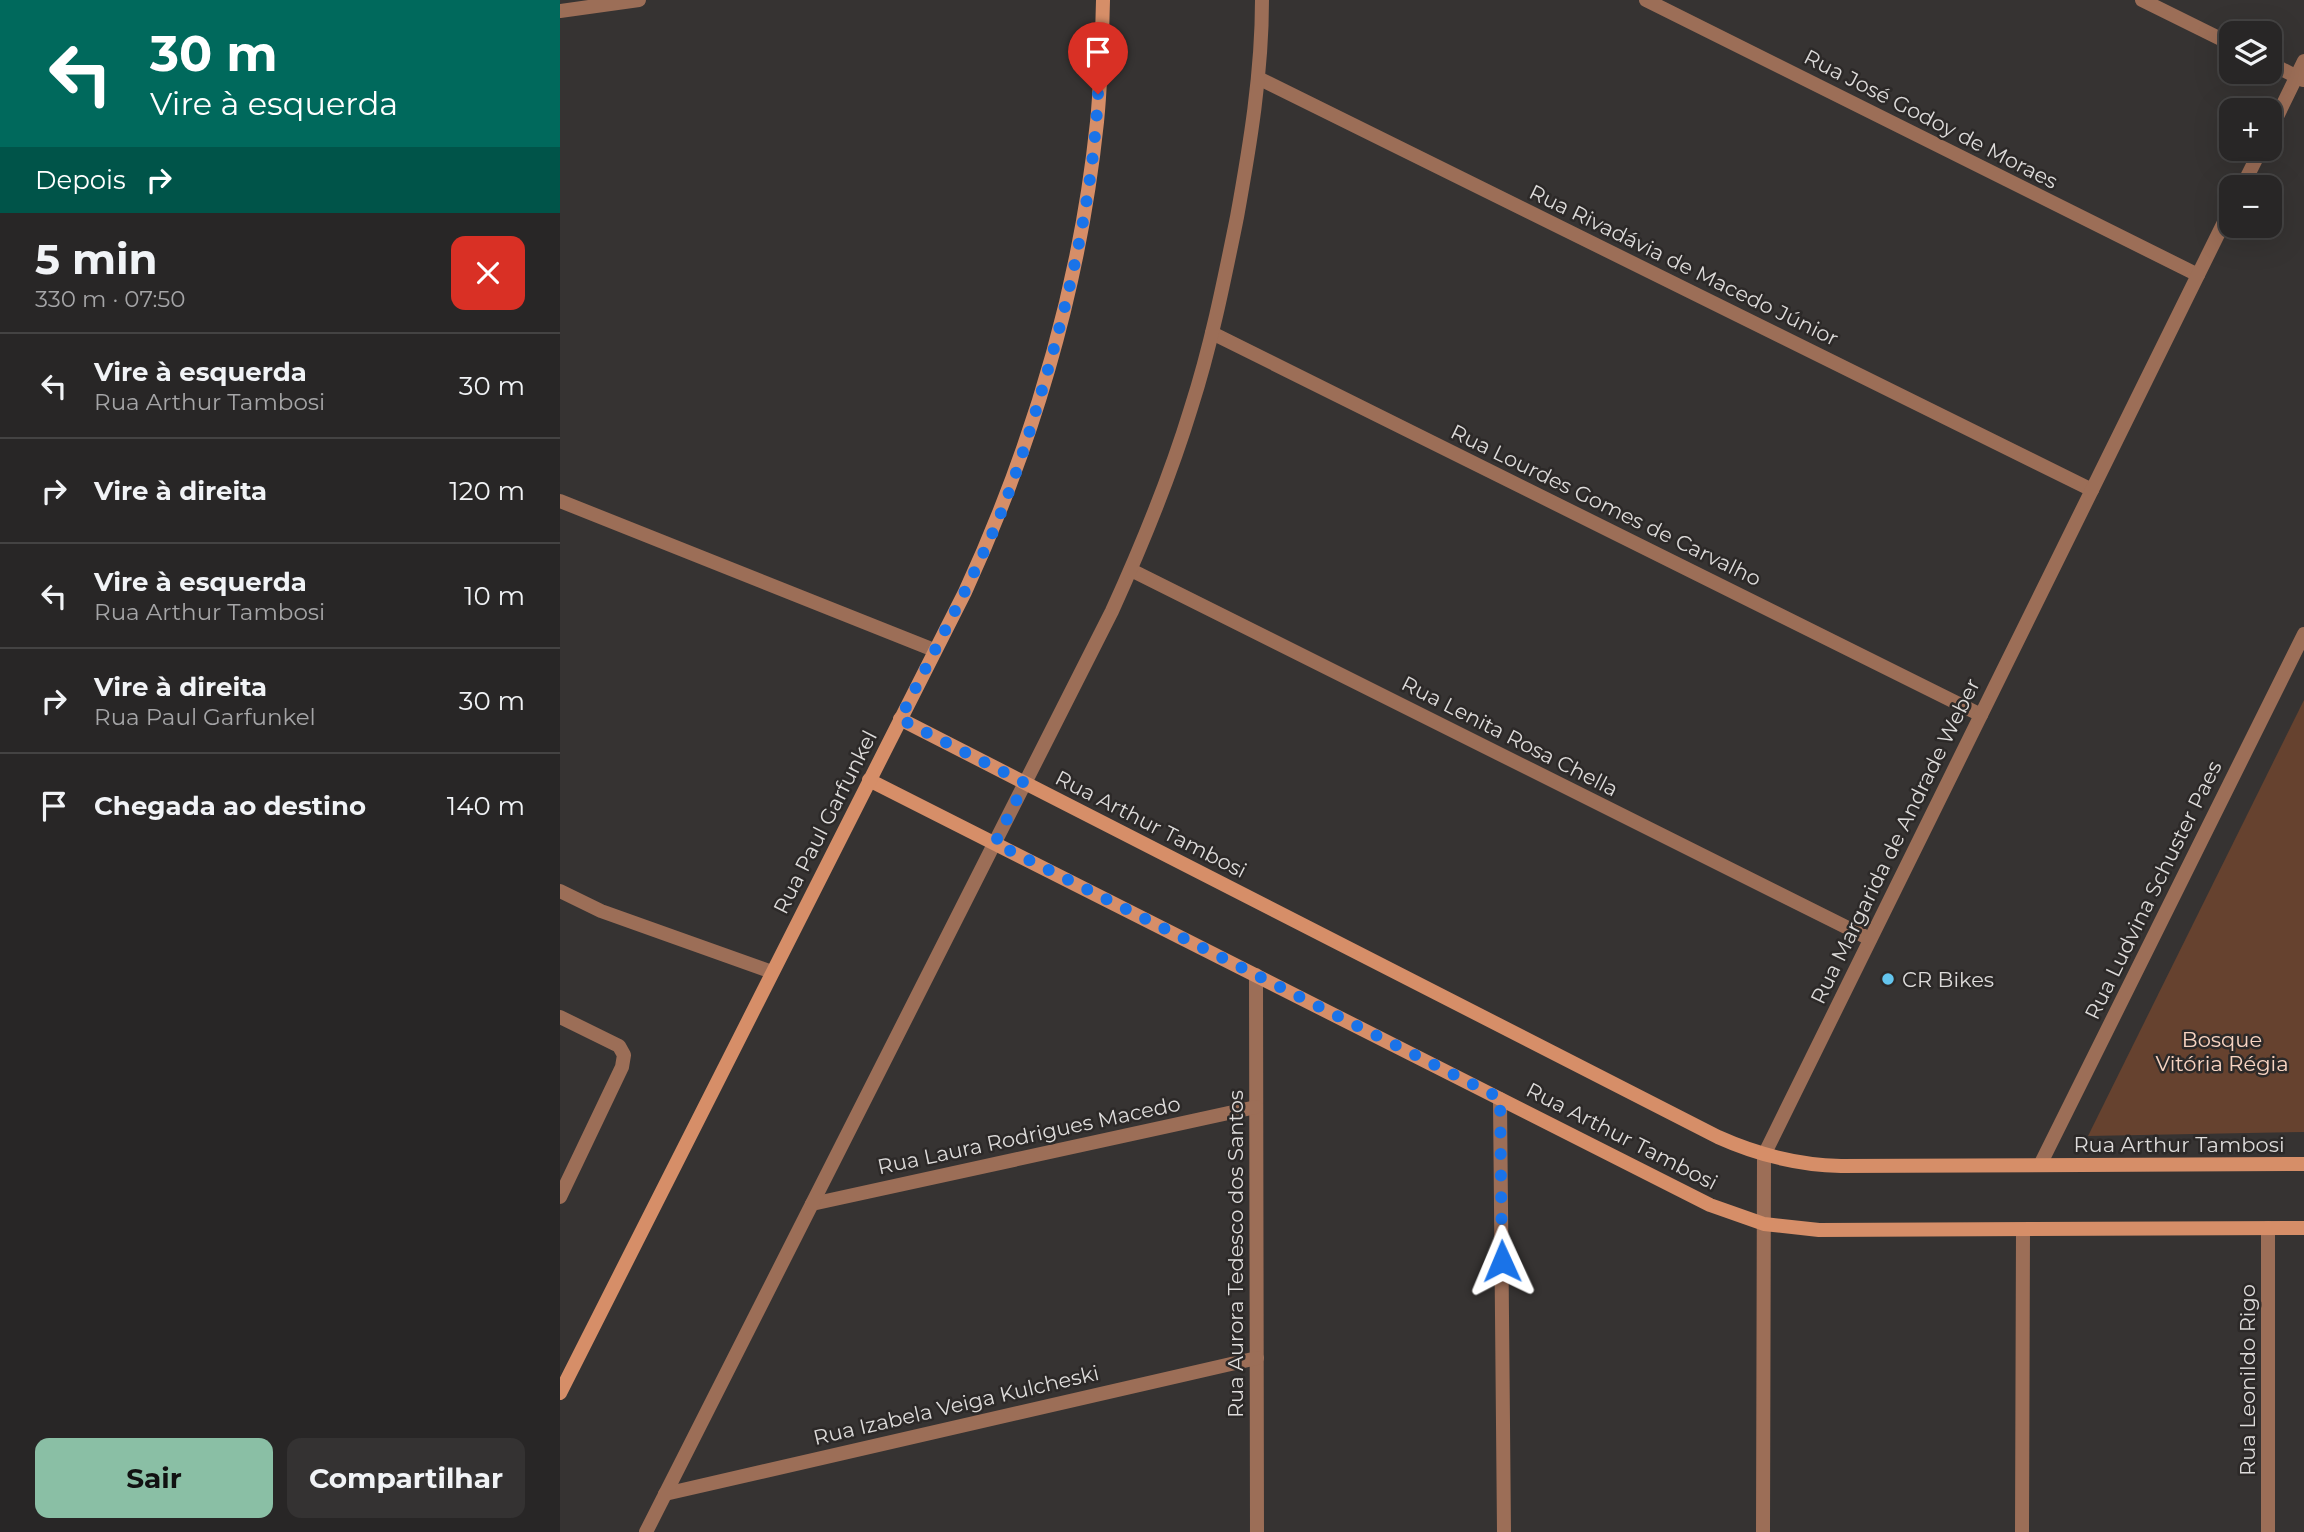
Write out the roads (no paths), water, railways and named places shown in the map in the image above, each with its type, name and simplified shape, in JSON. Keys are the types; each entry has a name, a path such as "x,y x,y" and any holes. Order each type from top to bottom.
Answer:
{"street":[{"path":"560,11 639,0"},
{"name":"Rua Paul Garfunkel","path":"560,1393 965,592 997,522 1025,446 1051,360 1087,200 1097,121 1103,0"},
{"path":"646,1532 1131,570 1192,408 1212,333 1247,163 1258,78 1262,0"},
{"name":"Rua José Godoy de Moraes","path":"1646,0 2198,275"},
{"path":"2142,0 2219,38"},
{"path":"2282,110 2300,78 2304,61"},
{"path":"2282,69 2300,78"},
{"name":"Rua Rivadávia de Macedo Júnior","path":"1258,78 2092,490"},
{"name":"Rua Margarida de Andrade Weber","path":"1763,1532 1764,1155 2219,232"},
{"name":"Rua Lourdes Gomes de Carvalho","path":"1212,333 1981,715"},
{"path":"560,501 934,650"},
{"name":"Rua Lenita Rosa Chella","path":"1131,570 1870,939"},
{"name":"Rua Ludvina Schuster Paes","path":"2040,1165 2304,634"},
{"name":"Rua Arthur Tambosi","path":"900,719 1718,1137 1764,1155 1820,1166 2304,1164"},
{"name":"Rua Arthur Tambosi","path":"869,780 1710,1205 1763,1224 1819,1230 2304,1228"},
{"path":"561,894 772,972"},
{"name":"Rua Aurora Tedesco dos Santos","path":"1256,975 1257,1532"},
{"path":"560,1017 619,1046 624,1055 622,1067 560,1197"},
{"path":"1500,1098 1504,1532"},
{"name":"Rua Laura Rodrigues Macedo","path":"812,1204 1256,1107"},
{"name":"Rua Leonildo Rigo","path":"2268,1532 2269,1228"},
{"path":"2022,1532 2023,1230"},
{"name":"Rua Izabela Veiga Kulcheski","path":"665,1494 1257,1358"}],"place":[{"name":"CR Bikes","path":"1888,979"}],"park label":[{"name":"Bosque Vitória Régia","path":"2222,1051"}]}
